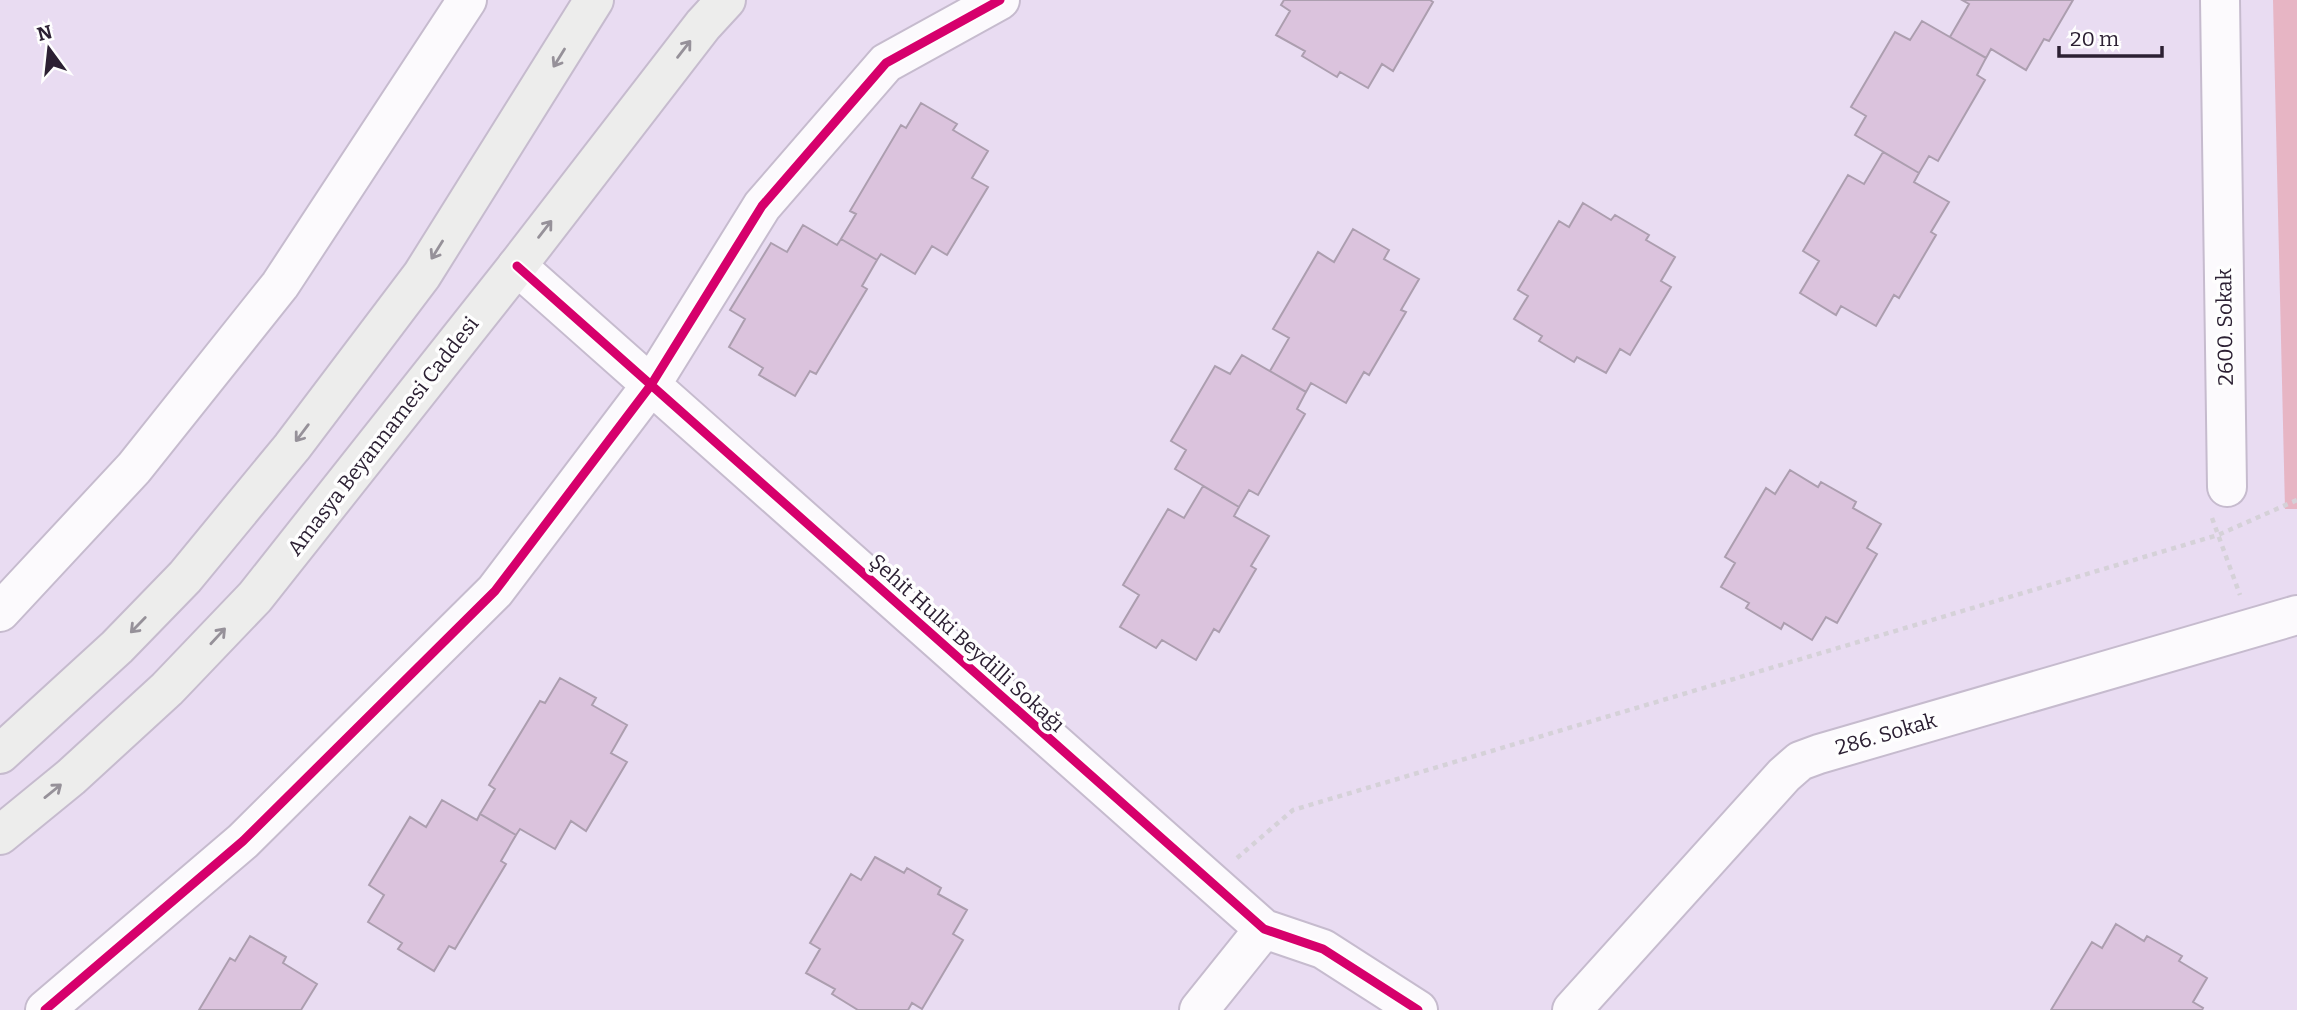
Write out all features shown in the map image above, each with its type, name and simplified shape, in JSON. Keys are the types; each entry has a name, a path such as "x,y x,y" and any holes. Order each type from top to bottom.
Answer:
{"main road":[{"path":"0,754 117,647 185,577 292,447 422,275 594,0"},
{"name":"Amasya Beyannamesi Caddesi","path":"0,835 71,777 167,689 255,597 517,266 703,24 726,0"}],"street":[{"path":"0,612 134,468 280,285 467,0"},
{"path":"45,1010 243,841 495,591 651,385 762,206 886,62 1000,0"},
{"name":"2600. Sokak","path":"2220,0 2227,487"},
{"name":"Şehit Hulki Beydilli Sokağı","path":"517,266 1264,929 1323,949 1418,1010"},
{"name":"286. Sokak","path":"1572,1010 1784,775 1800,761 2297,615"},
{"path":"1199,1010 1264,929"}],"path":[{"path":"2227,487 2203,495 2252,628"},
{"path":"1210,882 1293,810 2218,535 2297,500"}],"shaded area":[{"path":"2273,0 2297,0 2297,509 2285,509"}],"building":[{"path":"1284,0 1433,2 1393,71 1382,64 1368,88 1340,72 1337,77 1302,56 1305,51 1276,35 1290,11 1281,5"},
{"path":"1962,0 2073,0 2049,41 2044,39 2026,70 1991,49 1986,58 1950,37 1969,4"},
{"path":"1922,21 1986,58 1977,75 1985,80 1938,161 1929,156 1919,173 1855,135 1866,116 1851,107 1895,32 1910,40"},
{"path":"921,103 957,124 953,130 988,151 972,178 988,187 947,255 932,246 915,274 881,254 877,260 841,239 856,214 850,211 901,125 906,128"},
{"path":"1883,152 1919,173 1914,182 1949,202 1931,232 1936,235 1899,298 1894,295 1876,326 1841,306 1836,315 1800,293 1819,261 1803,251 1848,175 1864,184"},
{"path":"1583,203 1611,220 1615,215 1649,235 1646,240 1675,257 1661,281 1671,287 1630,355 1620,349 1606,373 1577,357 1574,362 1539,341 1542,336 1514,319 1528,296 1518,290 1559,221 1569,227"},
{"path":"803,225 837,245 841,239 877,260 862,286 867,289 816,374 810,371 795,396 759,375 763,368 729,347 745,319 730,310 771,243 787,252"},
{"path":"1353,229 1389,250 1384,259 1419,279 1401,310 1406,312 1369,375 1364,372 1346,403 1311,383 1306,392 1270,371 1289,338 1273,329 1318,252 1334,262"},
{"path":"1242,355 1306,392 1297,409 1305,414 1258,495 1249,490 1239,507 1175,469 1186,450 1171,441 1215,366 1230,374"},
{"path":"1790,470 1818,487 1821,482 1856,502 1853,508 1881,524 1867,548 1877,554 1837,623 1826,617 1812,640 1784,623 1781,629 1746,608 1749,603 1721,587 1735,563 1725,557 1766,488 1775,494"},
{"path":"1203,486 1239,507 1234,516 1269,536 1251,566 1256,569 1219,632 1214,629 1196,660 1162,640 1156,648 1120,627 1139,595 1123,585 1168,509 1184,518"},
{"path":"560,678 596,698 592,705 627,725 611,753 627,762 586,831 571,821 555,849 520,829 516,835 480,814 495,789 489,785 540,701 545,703"},
{"path":"442,800 477,820 480,814 516,835 501,861 506,864 455,949 449,946 434,971 398,949 402,943 368,922 384,895 369,885 410,817 426,827"},
{"path":"875,857 904,873 907,868 941,888 938,894 967,910 953,934 963,940 922,1009 912,1003 908,1010 858,1010 832,994 835,989 806,973 820,949 810,943 851,874 861,880"},
{"path":"2116,924 2144,941 2147,936 2182,956 2179,961 2207,978 2193,1002 2203,1008 2202,1010 2051,1010 2092,942 2102,948"},
{"path":"250,936 286,957 283,963 317,984 301,1010 199,1010 230,958 235,961"}],"cycle path":[{"path":"45,1010 243,841 495,591 651,385 762,206 886,63 1000,0"},
{"path":"517,266 1264,929 1323,949 1418,1010"}]}
